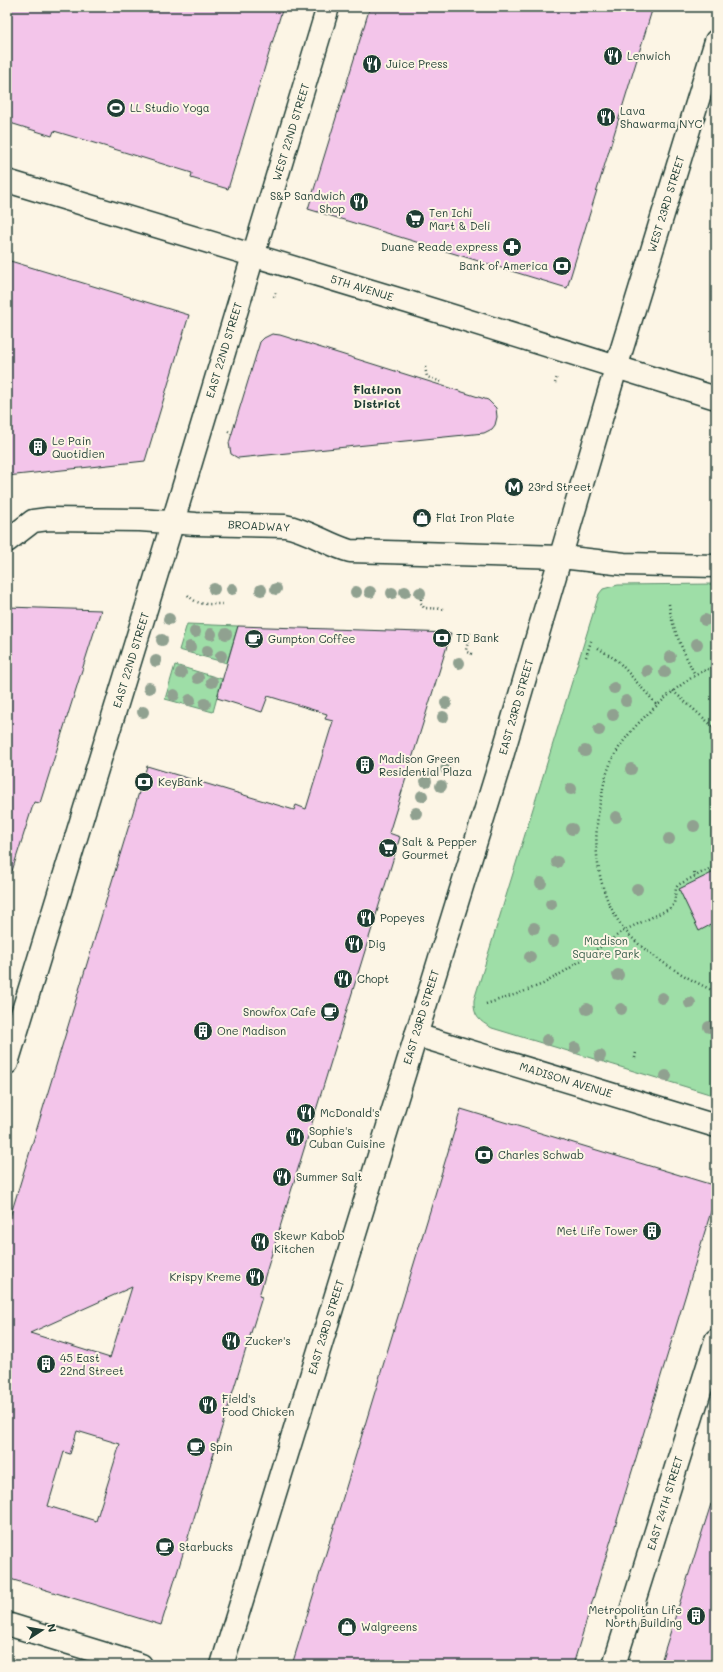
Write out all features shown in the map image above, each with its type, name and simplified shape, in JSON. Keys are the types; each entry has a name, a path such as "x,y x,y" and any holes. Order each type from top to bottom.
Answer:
{"main road":[{"name":"WEST 22ND STREET","path":"253,256 328,7"},
{"name":"WEST 23RD STREET","path":"616,368 716,41"},
{"name":"5TH AVENUE","path":"7,181 411,303 716,398"},
{"name":"EAST 22ND STREET","path":"7,1063 253,256"},
{"name":"EAST 23RD STREET","path":"222,1665 500,763 616,368"},
{"name":"BROADWAY","path":"7,541 33,521 48,518 140,520 294,527 340,549 350,551 560,557 624,564 716,566"},
{"name":"MADISON AVENUE","path":"416,1035 716,1126"},
{"name":"EAST 24TH STREET","path":"614,1665 716,1340"},
{"path":"7,1624 141,1665"}],"path":[{"path":"425,368 427,377 442,382"},
{"path":"188,595 192,600 200,603 222,604"},
{"path":"421,599 421,603 424,608 444,609"},
{"path":"669,604 673,626 679,643 695,675"},
{"path":"470,633 466,650 472,654"},
{"path":"586,657 592,638"},
{"path":"598,648 618,661 657,705"},
{"path":"716,666 695,675 673,690 643,718 625,738 613,758 604,781 598,808 596,843 598,862 604,890 612,909 625,930 631,937 663,962 716,992"},
{"path":"673,690 716,729"},
{"path":"486,1004 543,984 567,970 625,930 669,909 674,904 676,888 678,885 716,867"},
{"path":"694,872 696,876"},
{"path":"635,1058 636,1052"}],"green space":[{"name":"Madison Square Park","path":"716,584 716,1096 492,1028 480,1020 476,1014 474,1000 599,594 603,589 618,585"},
{"path":"187,624 238,626 227,663 179,650"},
{"path":"175,665 222,679 213,712 165,699"}],"building":[{"path":"7,7 283,7 228,189 191,178 192,173 124,152 54,131 52,136 7,122"},
{"path":"370,7 653,7 567,288 308,209"},
{"path":"7,260 189,315 145,461 7,476"},
{"path":"272,334 280,335 488,400 496,408 497,417 495,425 492,429 484,433 238,458 231,454 229,443 260,342"},
{"path":"7,607 101,610 40,803 34,802 12,871 7,870"},
{"path":"238,626 451,633 389,833 400,837 269,1263 259,1296 262,1297 161,1625 7,1578 7,1227 147,766 294,810 296,805 306,809 333,721 325,719 327,714 268,696 262,712 217,698","holes":["132,1287 110,1358 30,1333","77,1431 120,1444 96,1521 48,1506 64,1452 70,1454"]},
{"path":"716,871 716,922 699,931 679,889"},
{"path":"461,1109 716,1186 716,1195 685,1297 573,1665 292,1665"},
{"name":"Metropolitan Life North Building","path":"711,1504 716,1505 716,1665 660,1665"}],"place":[{"name":"Lenwich","path":"613,56"},
{"name":"Juice Press","path":"372,64"},
{"name":"LL Studio Yoga","path":"116,108"},
{"name":"Lava Shawarma NYC","path":"606,117"},
{"name":"S&P Sandwich Shop","path":"359,202"},
{"name":"Ten Ichi Mart & Deli","path":"415,219"},
{"name":"Duane Reade express","path":"512,247"},
{"name":"Bank of America","path":"562,266"},
{"name":"Le Pain Quotidien","path":"38,447"},
{"name":"23rd Street","path":"514,487"},
{"name":"Flat Iron Plate","path":"422,518"},
{"name":"TD Bank","path":"442,638"},
{"name":"Gumpton Coffee","path":"254,639"},
{"name":"Madison Green Residential Plaza","path":"365,765"},
{"name":"KeyBank","path":"144,782"},
{"name":"Salt & Pepper Gourmet","path":"388,848"},
{"name":"Popeyes","path":"366,918"},
{"name":"Dig","path":"354,944"},
{"name":"Chopt","path":"343,979"},
{"name":"Snowfox Cafe","path":"330,1012"},
{"name":"One Madison","path":"203,1031"},
{"name":"McDonald's","path":"306,1113"},
{"name":"Sophie's Cuban Cuisine","path":"295,1137"},
{"name":"Charles Schwab","path":"484,1155"},
{"name":"Summer Salt","path":"282,1177"},
{"name":"Met Life Tower","path":"652,1231"},
{"name":"Skewr Kabob Kitchen","path":"260,1242"},
{"name":"Krispy Kreme","path":"255,1277"},
{"name":"Zucker's","path":"231,1341"},
{"name":"45 East 22nd Street","path":"46,1364"},
{"name":"Field's Food Chicken","path":"208,1405"},
{"name":"Spin","path":"196,1447"},
{"name":"Starbucks","path":"165,1547"},
{"name":"Metropolitan Life North Building","path":"696,1616"},
{"name":"Walgreens","path":"347,1627"}],"district":[{"name":"Flatiron District","path":"377,397"}]}
